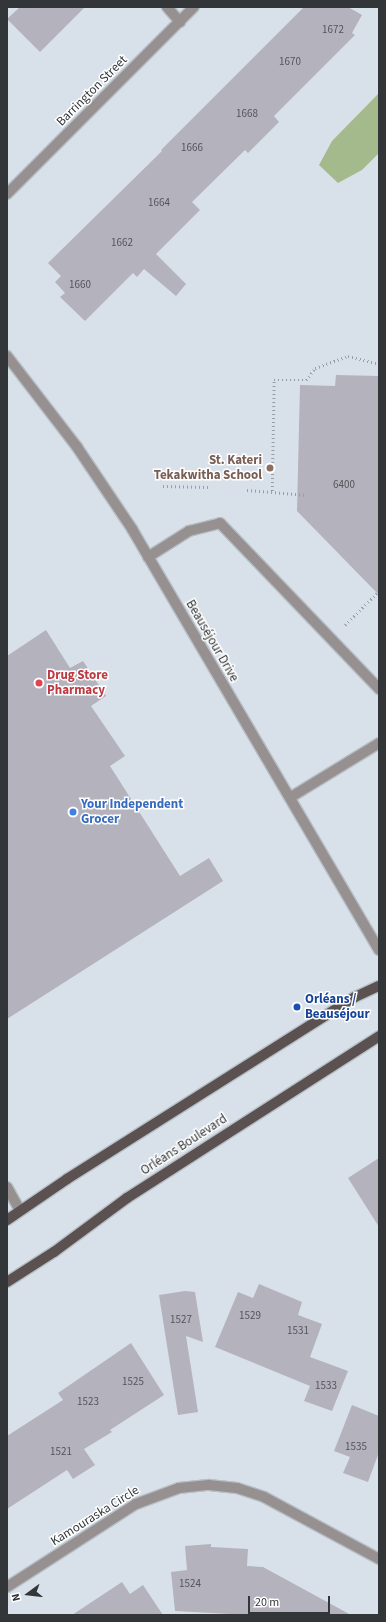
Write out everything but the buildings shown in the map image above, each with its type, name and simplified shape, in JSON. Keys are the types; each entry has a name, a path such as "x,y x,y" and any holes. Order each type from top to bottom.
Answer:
{"main road":[{"path":"7,1220 20,1210 355,997 379,986"},
{"name":"Orléans Boulevard","path":"7,1282 54,1252 147,1185 379,1036"}],"street":[{"path":"167,7 180,22"},
{"name":"Barrington Street","path":"7,194 194,7"},
{"name":"Beauséjour Drive","path":"7,356 77,447 148,556 291,797 379,950"},
{"path":"148,556 189,531 220,523 379,689"},
{"path":"291,797 379,743"},
{"path":"7,1187 20,1210"},
{"name":"Kamouraska Circle","path":"7,1587 136,1504 178,1488 209,1485 237,1488 264,1497 379,1559"}],"path":[{"path":"272,492 274,380 306,380 315,368 348,356 379,364"},
{"path":"163,486 208,487"},
{"path":"246,490 308,494"},
{"path":"331,638 377,593"}],"green space":[{"path":"379,93 379,153 362,170 338,183 319,165 332,141"}],"place":[{"name":"St. Kateri Tekakwitha School","path":"270,468"},
{"name":"Drug Store Pharmacy","path":"39,683"},
{"name":"Your Independent Grocer","path":"73,812"},
{"name":"Orléans / Beauséjour","path":"297,1007"}]}
